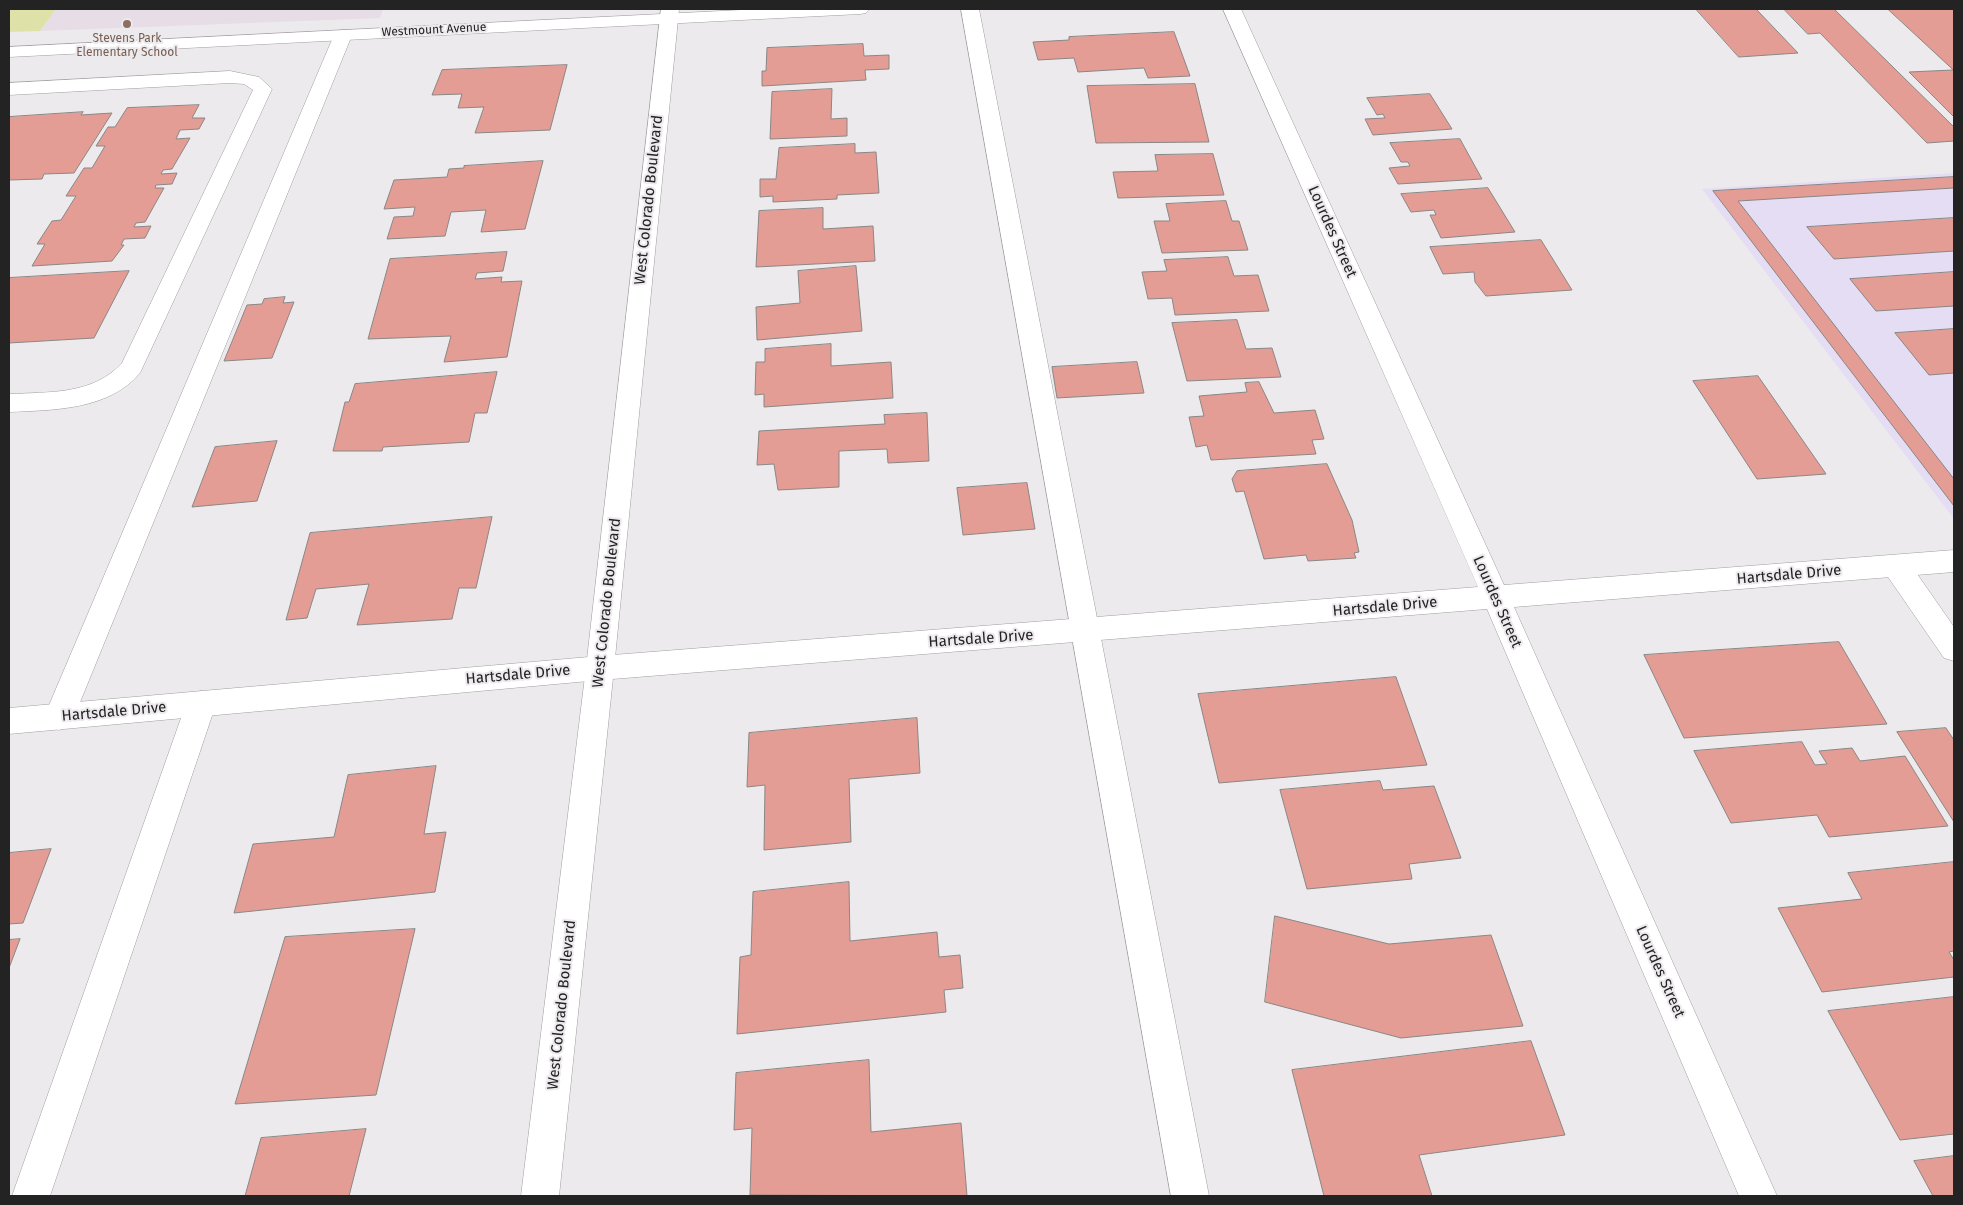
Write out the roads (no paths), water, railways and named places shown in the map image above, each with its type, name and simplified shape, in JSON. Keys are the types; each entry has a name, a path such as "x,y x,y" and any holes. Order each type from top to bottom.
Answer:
{"street":[{"name":"Westmount Avenue","path":"9,52 343,35 669,14 860,9"},
{"path":"970,9 1087,630 1190,1196"},
{"name":"Lourdes Street","path":"1232,9 1496,598 1758,1196"},
{"name":"West Colorado Boulevard","path":"540,1196 600,668 669,14"},
{"path":"59,717 343,35"},
{"path":"9,89 230,77 246,78 257,82 263,89 132,367 117,382 92,394 57,400 9,403"},
{"name":"Hartsdale Drive","path":"9,721 600,668 1954,561"},
{"path":"1896,566 1954,649"},
{"path":"31,1196 201,704"}],"place":[{"name":"Stevens Park Elementary School","path":"127,24"}]}
